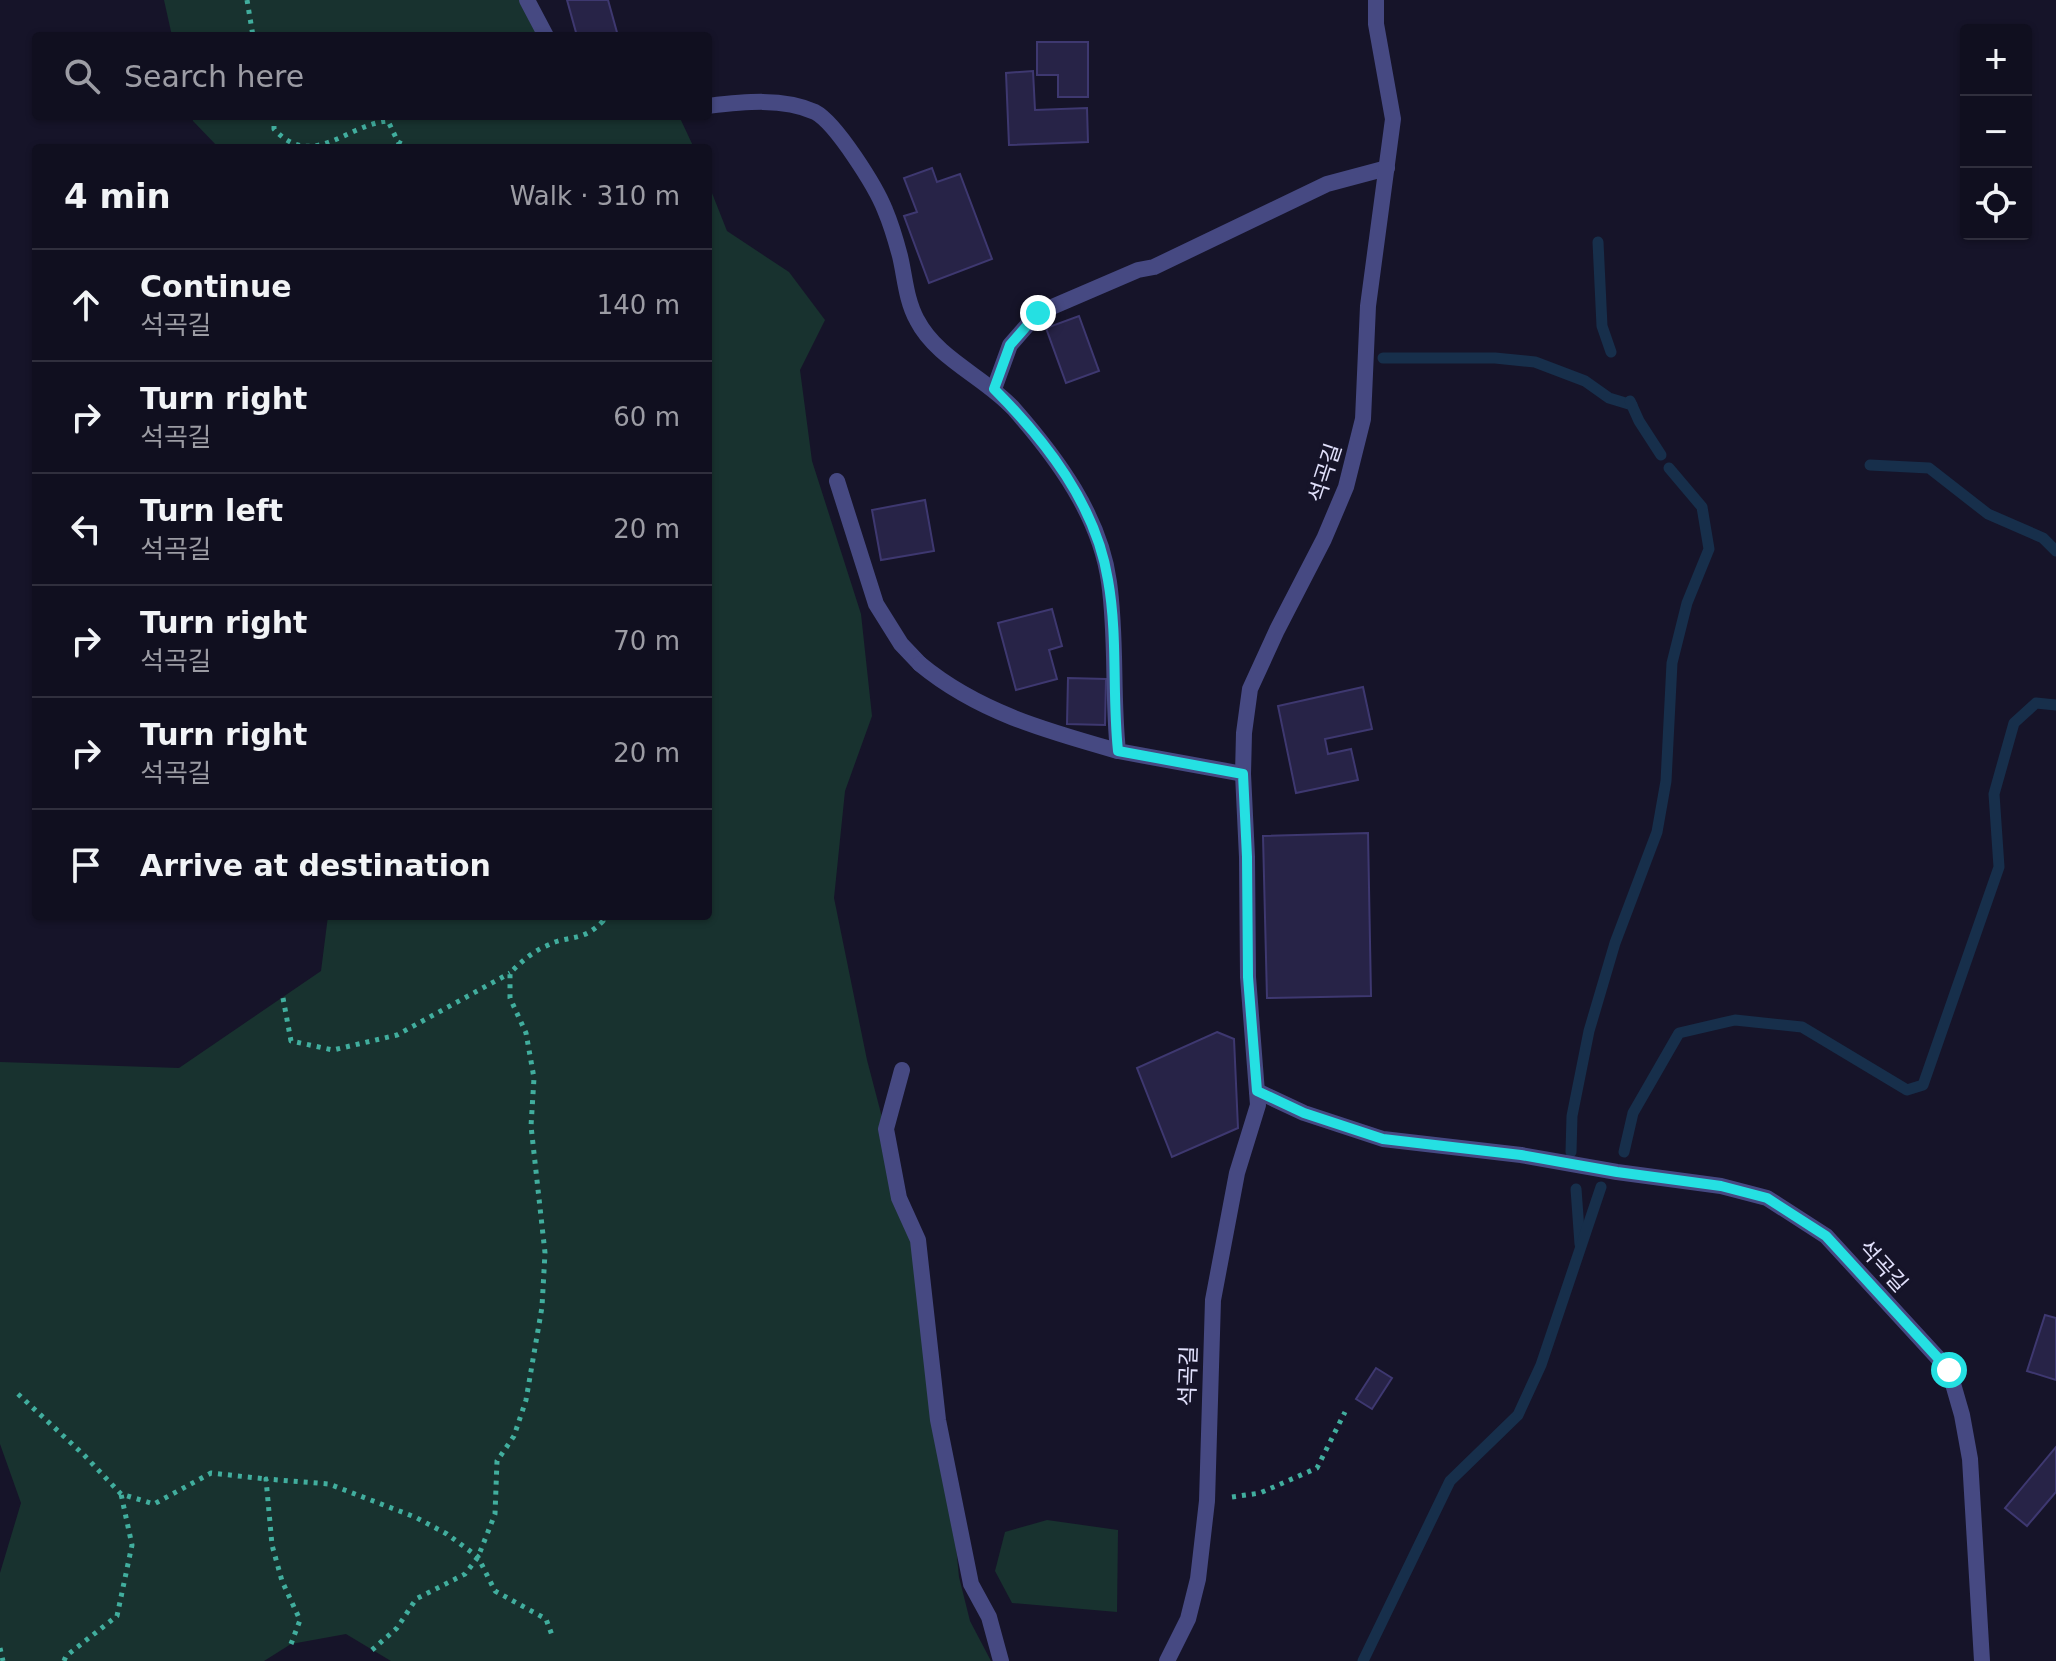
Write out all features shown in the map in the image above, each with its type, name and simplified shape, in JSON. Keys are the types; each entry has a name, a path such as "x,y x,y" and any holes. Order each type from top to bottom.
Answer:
{"street":[{"path":"527,0 544,32"},
{"name":"석곡길","path":"1167,1661 1188,1619 1198,1579 1207,1501 1213,1300 1237,1173 1258,1105 1248,977 1244,733 1250,689 1324,539 1346,487 1363,419 1368,306 1393,119 1376,24 1376,0"},
{"path":"712,105 737,102 786,103 818,113 859,164 885,209 917,320 930,339 994,389 1014,409 1067,477 1100,544 1109,581 1118,751"},
{"path":"994,389 1010,345 1038,313 1138,270 1154,267 1327,184 1387,168"},
{"path":"837,481 876,604 901,644 947,687 1035,728 1118,751 1243,774"},
{"path":"902,1070 886,1129 899,1198 918,1240 938,1420 971,1584 989,1617 1001,1661"},
{"name":"석곡길","path":"1257,1091 1304,1113 1383,1139 1521,1155 1721,1186 1767,1198 1826,1236 1949,1370 1970,1459 1982,1661"}],"path":[{"path":"247,0 252,32"},
{"path":"274,120 274,129 285,142 298,144"},
{"path":"326,144 373,122 388,121 398,142 402,144"},
{"path":"283,998 291,1041 333,1050 397,1035 510,973 529,955 548,944 591,934 603,920"},
{"path":"372,1650 397,1628 416,1599 465,1574 478,1557 495,1514 497,1461 514,1436 526,1400 542,1307 545,1253 531,1126 534,1078 526,1033 510,998 510,973"},
{"path":"18,1394 121,1494 154,1504 211,1473 329,1484 415,1517 447,1534 478,1557 495,1591 546,1619 553,1638"},
{"path":"1207,1501 1260,1493 1317,1468 1345,1412"},
{"path":"266,1479 272,1545 282,1581 300,1620 291,1644"},
{"path":"64,1661 66,1656 117,1616 132,1545 121,1494"},
{"path":"0,1648 3,1661"}],"green space":[{"path":"164,0 527,0 544,32 171,32"},
{"path":"681,120 692,144 215,144 193,121"},
{"path":"712,193 727,231 789,272 825,320 800,370 812,461 861,614 872,716 845,791 834,898 867,1060 900,1186 942,1398 959,1577 970,1621 991,1661 391,1661 346,1634 291,1644 264,1661 0,1661 0,1573 21,1503 0,1444 0,1062 179,1068 321,971 327,920 712,920"},
{"path":"1047,1520 1118,1530 1117,1612 1012,1603 995,1571 1005,1532"}],"building":[{"path":"567,0 608,0 617,32 576,32"},
{"path":"1037,42 1088,42 1088,97 1058,97 1058,75 1037,75"},
{"path":"1033,71 1035,110 1087,108 1088,142 1009,145 1006,73"},
{"path":"932,168 937,182 960,174 992,259 929,283 904,216 917,212 904,178"},
{"path":"1079,316 1099,371 1066,383 1046,328"},
{"path":"925,500 934,551 881,560 872,510"},
{"path":"1052,609 1062,646 1049,650 1057,679 1016,690 998,623"},
{"path":"1068,678 1106,679 1105,725 1067,724"},
{"path":"1363,687 1372,729 1325,739 1328,754 1351,749 1358,780 1296,793 1278,706"},
{"path":"1368,833 1371,996 1267,998 1263,836"},
{"path":"1217,1032 1234,1039 1238,1128 1172,1157 1137,1068"},
{"path":"2045,1315 2056,1318 2056,1380 2027,1371"},
{"path":"1376,1368 1392,1378 1372,1409 1356,1399"},
{"path":"2056,1447 2056,1492 2027,1526 2005,1508"}],"waterway":[{"path":"1598,242 1602,326 1611,352"},
{"path":"1383,358 1495,358 1535,362 1585,381 1609,398 1632,405"},
{"path":"1630,401 1661,455"},
{"path":"1870,465 1929,468 1988,514 2043,538 2056,551"},
{"path":"1571,1152 1572,1116 1589,1031 1615,943 1657,832 1666,781 1672,663 1687,603 1709,549 1702,507 1669,468"},
{"path":"1624,1152 1633,1113 1679,1033 1735,1020 1802,1027 1907,1090 1923,1085 1999,867 1994,794 2014,723 2036,703 2056,705"},
{"path":"1363,1661 1450,1481 1518,1415 1541,1365 1601,1187"},
{"path":"1576,1189 1580,1244"}],"route":[{"path":"1038,313 1010,345 994,389 1014,409 1067,477 1100,544 1109,581 1118,751 1243,774 1248,977 1257,1091 1304,1113 1383,1139 1521,1155 1721,1186 1767,1198 1826,1236 1949,1370"}]}
